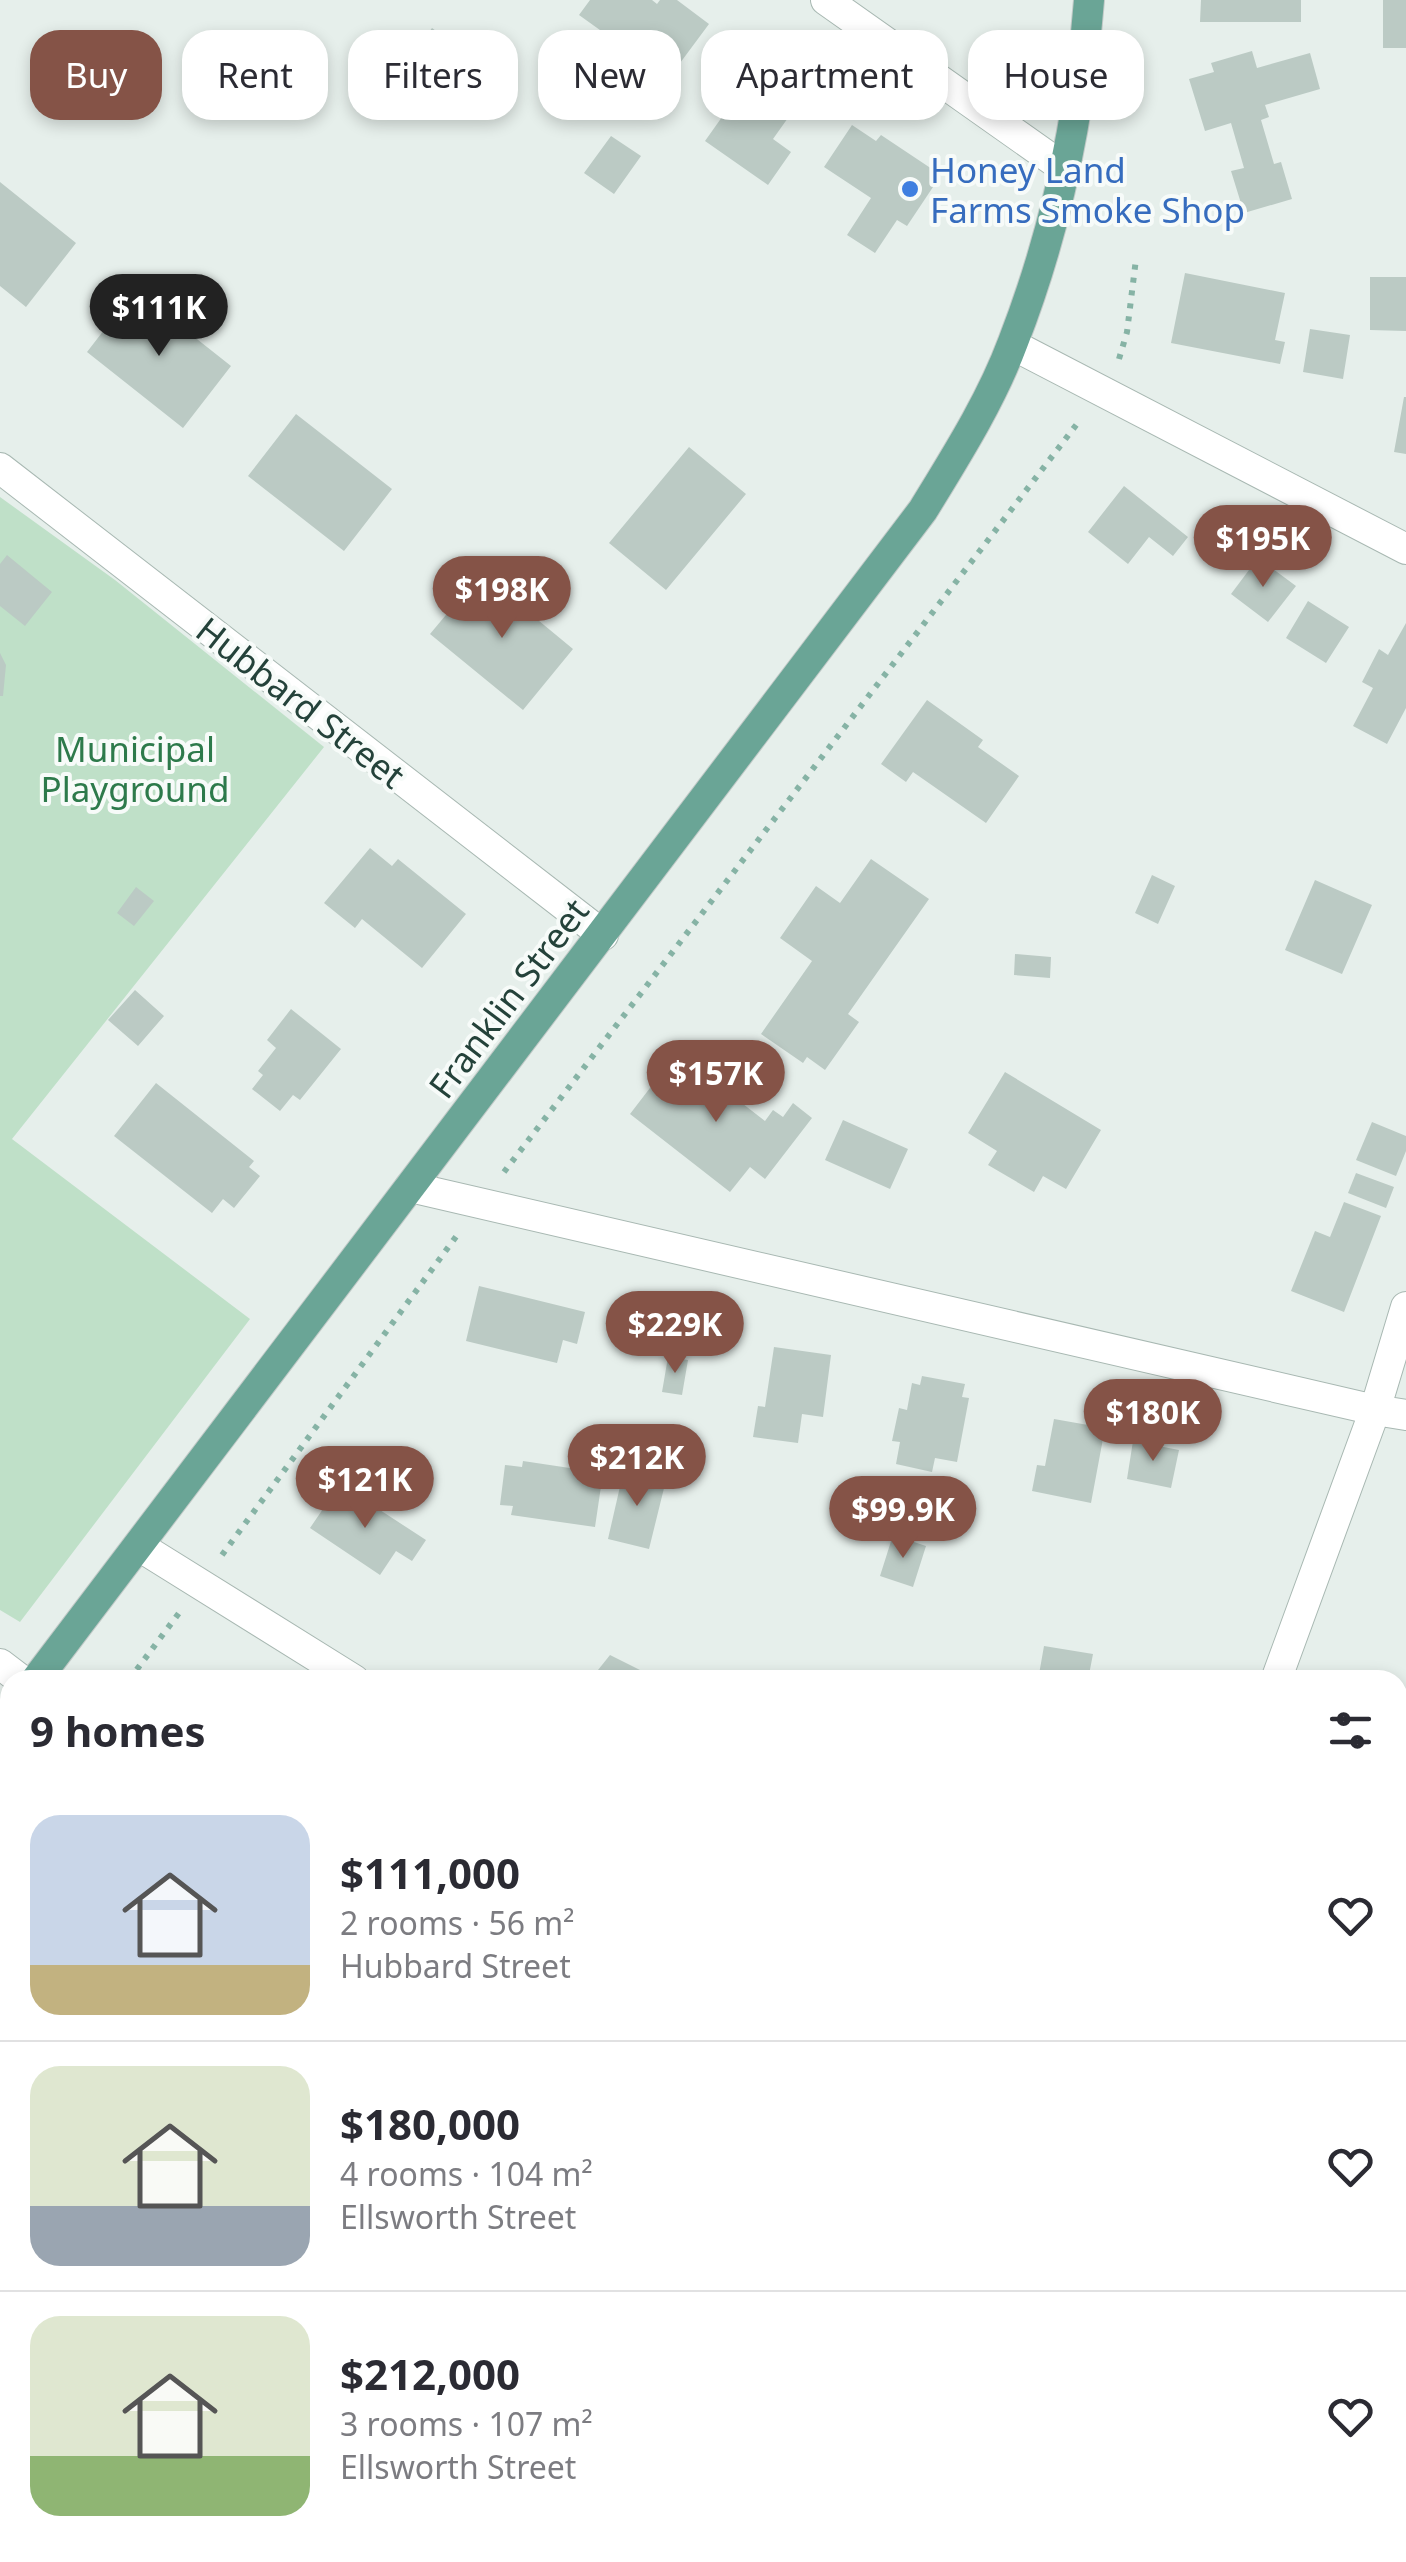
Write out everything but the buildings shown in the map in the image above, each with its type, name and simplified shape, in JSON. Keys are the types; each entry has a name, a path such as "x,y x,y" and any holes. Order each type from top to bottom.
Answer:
{"main road":[{"name":"Franklin Street","path":"44,1670 923,510 958,453 1012,344 1064,168 1089,0"}],"street":[{"path":"826,0 1064,168"},
{"path":"1012,344 1406,549"},
{"name":"Hubbard Street","path":"0,468 603,935"},
{"path":"410,1187 1406,1414"},
{"path":"1280,1670 1375,1410 1406,1308"},
{"path":"139,1546 338,1670"}],"path":[{"path":"1119,360 1127,332 1136,259"},
{"path":"512,1160 1080,420"},
{"path":"226,1550 462,1228"},
{"path":"136,1670 187,1602"}],"green space":[{"name":"Municipal Playground","path":"0,497 115,580 324,747 12,1139 250,1319 20,1622 0,1610"}],"place":[{"name":"Honey Land Farms Smoke Shop","path":"910,189"}]}
